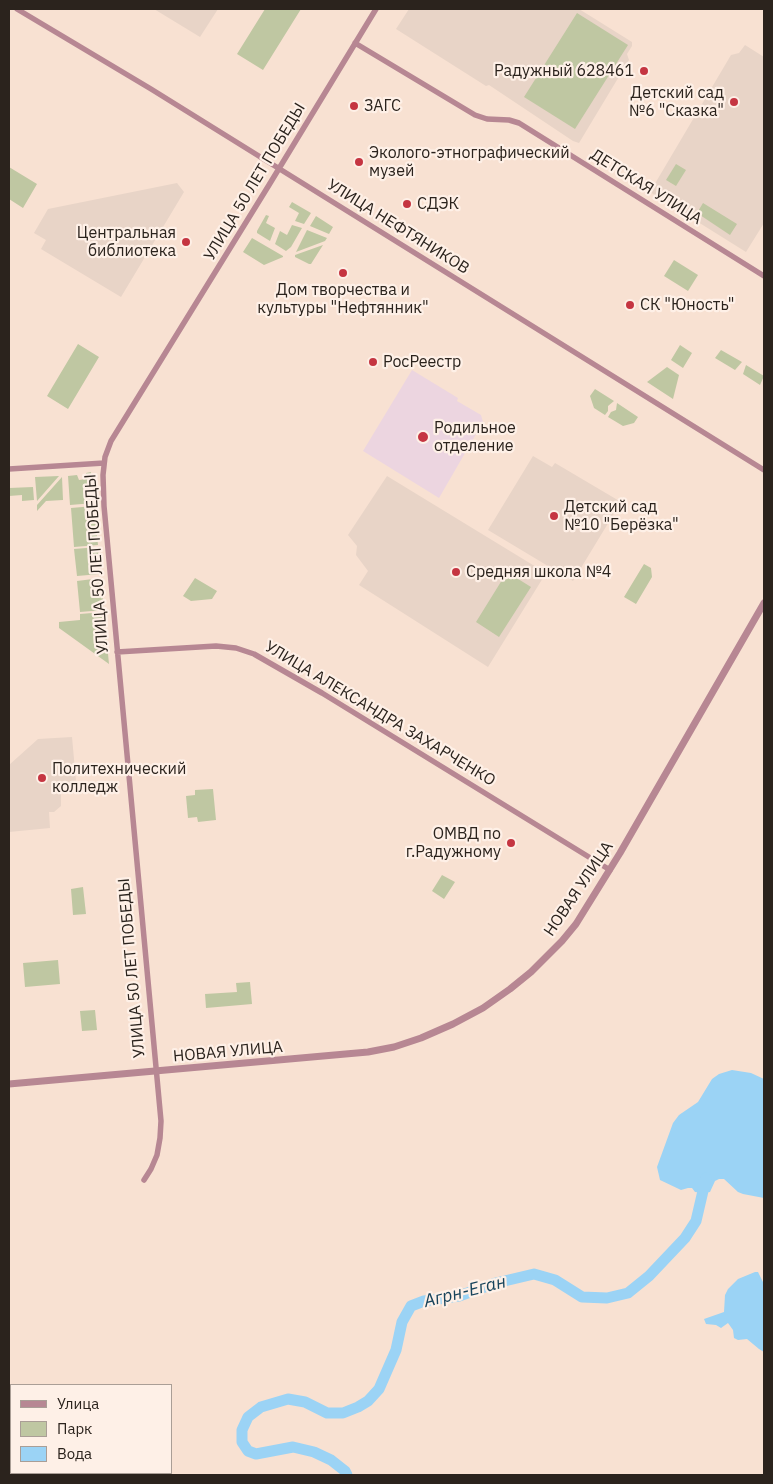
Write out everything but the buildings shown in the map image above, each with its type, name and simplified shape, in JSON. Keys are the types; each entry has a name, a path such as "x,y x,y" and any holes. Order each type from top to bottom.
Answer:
{"street":[{"name":"УЛИЦА НЕФТЯНИКОВ","path":"17,9 764,470"},
{"name":"УЛИЦА 50 ЛЕТ ПОБЕДЫ","path":"144,1180 154,1162 161,1131 160,1110 117,652 103,490 104,463 111,441 376,9"},
{"name":"ДЕТСКАЯ УЛИЦА","path":"355,43 475,114 486,119 509,120 519,123 764,276"},
{"path":"9,469 104,463"},
{"name":"НОВАЯ УЛИЦА","path":"9,1084 368,1052 401,1045 441,1030 498,998 539,964 576,924 610,870 764,604"},
{"name":"УЛИЦА АЛЕКСАНДРА ЗАХАРЧЕНКО","path":"117,652 216,646 236,648 254,654 322,693 610,870"}],"shaded area":[{"path":"154,9 218,9 200,37"},
{"path":"409,9 579,9 632,42 632,46 627,54 629,60 579,143 573,141 489,85 486,86 396,29"},
{"path":"745,45 764,57 764,223 746,252 650,192 731,55 739,53"},
{"path":"177,183 184,192 121,297 41,249 46,240 34,233 48,209"},
{"name":"Родильное отделение","path":"412,370 458,398 457,401 481,415 483,422 439,498 363,451"},
{"name":"Детский сад №10 \"Берёзка\"","path":"533,456 552,467 555,463 621,502 573,581 488,530"},
{"name":"Средняя школа №4","path":"387,476 546,573 488,667 359,585 368,571 356,555 357,546 348,535"},
{"name":"Политехнический колледж","path":"72,737 77,792 61,793 61,806 54,812 49,812 50,828 9,832 9,765 38,739"}],"green space":[{"path":"265,9 301,9 263,70 237,54"},
{"path":"577,13 628,45 575,129 524,97"},
{"path":"676,164 686,170 676,186 666,180"},
{"path":"9,167 37,184 23,208 9,199"},
{"path":"292,202 311,213 304,224 295,221 299,213 289,207"},
{"path":"703,203 737,224 730,235 697,213"},
{"path":"266,215 269,216 266,223 275,228 270,241 257,233"},
{"path":"316,216 333,227 329,234 310,226"},
{"path":"292,225 302,228 291,247 286,251 275,244 280,231 287,235"},
{"path":"307,230 327,238 325,241 296,252"},
{"path":"252,238 283,257 264,265 243,252"},
{"path":"323,245 311,264 295,257 295,255"},
{"path":"674,260 698,275 688,291 664,276"},
{"path":"78,344 99,357 68,409 47,396"},
{"path":"680,345 692,353 683,368 671,360"},
{"path":"721,350 742,362 735,370 715,358"},
{"path":"746,365 764,376 760,385 743,374"},
{"path":"667,367 679,375 673,399 647,382"},
{"path":"595,389 614,401 608,406 608,411 605,415 594,408 590,396"},
{"path":"617,403 638,417 634,423 623,426 608,417 611,412 616,410"},
{"path":"91,472 94,503 70,505 68,476 77,475 79,480 86,479 86,473"},
{"path":"59,476 37,501 35,477"},
{"path":"62,477 63,500 46,501 37,511 37,505"},
{"path":"33,487 34,500 22,501 22,495 9,496 9,488"},
{"path":"94,506 98,545 74,547 71,508"},
{"path":"98,547 100,574 77,576 74,549"},
{"path":"644,564 651,568 652,577 636,604 624,597"},
{"path":"507,572 531,587 499,637 476,622"},
{"path":"101,578 104,610 80,612 77,581"},
{"path":"195,578 217,591 212,599 191,601 183,596"},
{"path":"104,612 109,664 59,628 59,622 80,620 80,614"},
{"path":"213,789 216,820 198,822 197,817 188,818 186,796 195,795 195,790"},
{"path":"442,875 455,882 444,899 432,891"},
{"path":"83,887 86,914 73,915 71,889"},
{"path":"58,960 60,984 25,987 23,963"},
{"path":"250,982 252,1004 206,1008 205,994 237,992 236,983"},
{"path":"95,1010 97,1030 82,1031 80,1011"}],"water":[{"path":"732,1070 751,1073 764,1079 764,1198 738,1192 724,1179 715,1181 710,1192 703,1193 695,1192 692,1188 681,1190 660,1180 657,1167 673,1123 679,1115 698,1102 712,1079 719,1074"},
{"path":"758,1272 764,1284 764,1352 747,1339 738,1340 734,1338 733,1330 728,1323 721,1328 716,1325 706,1324 704,1319 724,1312 725,1295 728,1289 738,1279"}],"waterway":[{"name":"Агрн-Еган","path":"347,1475 345,1471 331,1460 314,1452 293,1447 256,1454 248,1451 242,1442 242,1430 248,1417 261,1407 288,1399 305,1402 327,1413 343,1413 368,1401 379,1389 396,1350 402,1322 411,1306 424,1301 459,1296 496,1283 534,1274 555,1280 582,1297 607,1298 628,1293 649,1276 685,1238 696,1221 706,1178"}],"place":[{"name":"Радужный 628461","path":"644,71"},
{"name":"Детский сад №6 \"Сказка\"","path":"734,102"},
{"name":"ЗАГС","path":"354,106"},
{"name":"Эколого-этнографический музей","path":"359,162"},
{"name":"СДЭК","path":"407,204"},
{"name":"Центральная библиотека","path":"186,242"},
{"name":"Дом творчества и культуры \"Нефтянник\"","path":"343,273"},
{"name":"СК \"Юность\"","path":"630,305"},
{"name":"РосРеестр","path":"373,362"},
{"name":"Родильное отделение","path":"423,437"},
{"name":"Детский сад №10 \"Берёзка\"","path":"554,516"},
{"name":"Средняя школа №4","path":"456,572"},
{"name":"Политехнический колледж","path":"42,778"},
{"name":"ОМВД по г.Радужному","path":"511,843"}]}
